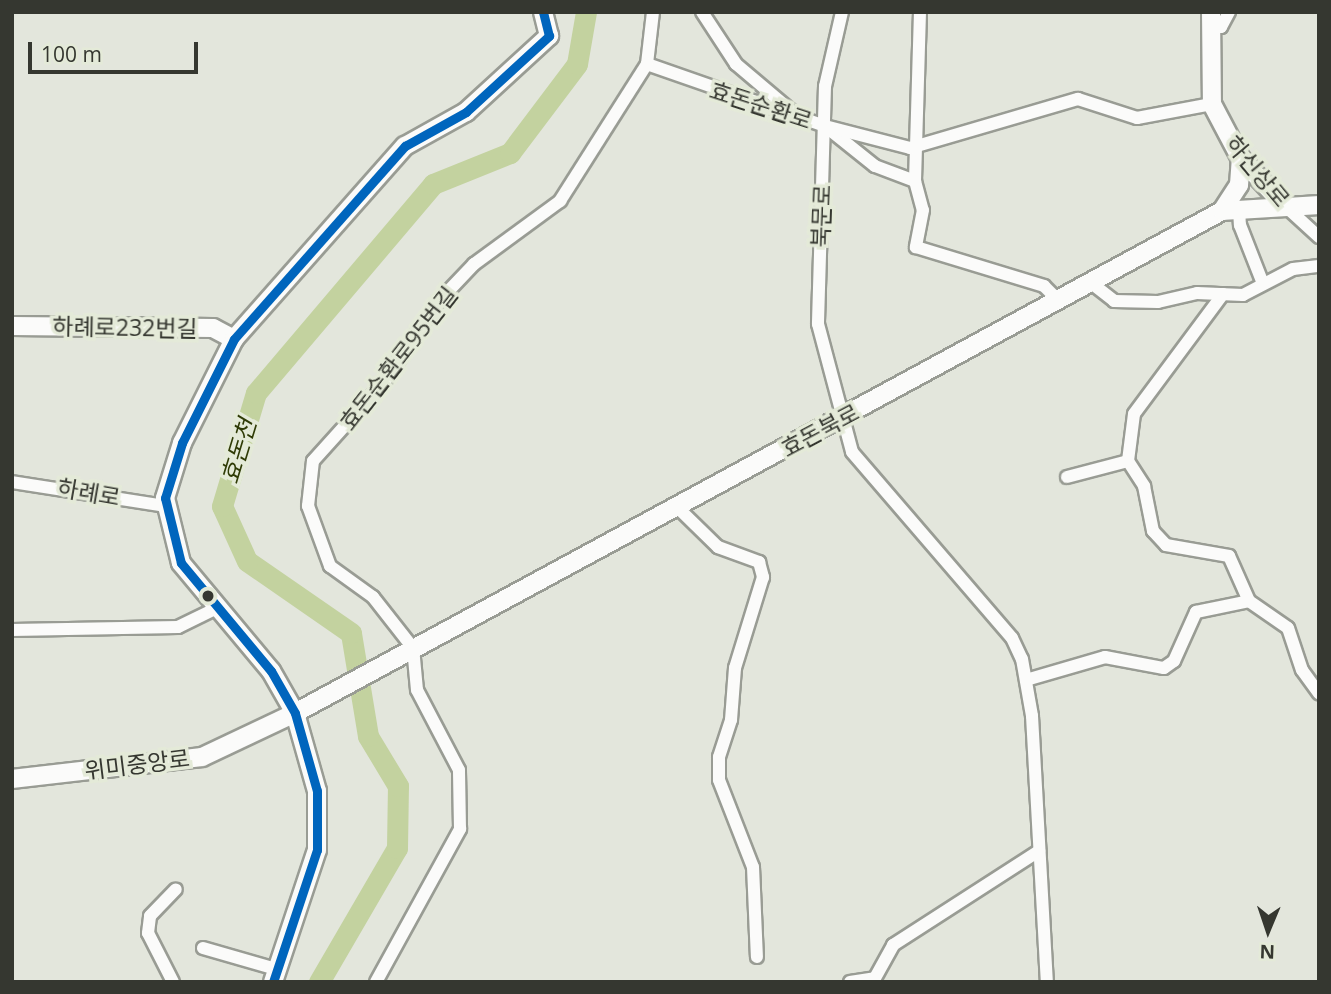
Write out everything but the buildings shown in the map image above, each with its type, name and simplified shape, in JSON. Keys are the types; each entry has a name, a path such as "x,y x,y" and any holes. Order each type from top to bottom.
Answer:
{"street":[{"path":"203,948 274,976 321,825 295,713 271,670 181,563 165,506 182,443 234,339 405,146 466,112 549,36 543,12"},
{"path":"647,64 653,12"},
{"path":"702,12 736,64 799,118"},
{"name":"북문로","path":"842,12 828,55 818,324 852,452 1012,638 1026,680 1047,982"},
{"path":"920,12 914,147 915,181 923,210 916,247 1044,286 1057,299"},
{"path":"1211,20 1221,27 1229,12"},
{"name":"하신상로","path":"1211,20 1212,104 1241,159 1283,204 1319,237"},
{"name":"효돈순환로","path":"647,64 825,127 875,166 915,181"},
{"name":"효돈순환로95번길","path":"407,651 373,597 330,566 308,506 313,461 385,381 437,303 474,264 560,201 647,64"},
{"path":"825,127 914,147 1078,99 1137,118 1212,104"},
{"path":"1241,159 1239,185 1231,209 1283,204 1319,205"},
{"name":"하신상로","path":"1231,209 1262,281"},
{"name":"효돈북로","path":"295,713 843,418 1057,299 1231,209"},
{"path":"1090,282 1114,301 1243,295 1262,281 1319,266"},
{"path":"1223,294 1134,414 1128,461 1144,486 1153,531 1181,550 1229,556 1249,601 1288,628 1302,670 1319,693"},
{"name":"하례로232번길","path":"12,326 213,328 234,339"},
{"path":"1067,477 1128,461"},
{"name":"하례로","path":"12,482 165,506"},
{"path":"676,506 718,547 759,562 764,577 734,668 731,720 719,757 719,780 753,867 757,957"},
{"path":"1026,680 1105,657 1164,668 1174,662 1196,612 1249,601"},
{"path":"12,630 178,627 218,608"},
{"path":"376,982 460,829 459,770 417,690 407,651"},
{"name":"위미중앙로","path":"12,779 202,757 295,713"},
{"path":"850,982 875,978 892,945 1039,851"},
{"path":"173,982 148,925 176,889"}],"waterway":[{"name":"효돈천","path":"319,982 397,848 398,786 368,736 351,633 247,561 222,506 256,393 433,184 510,153 577,64 586,12"}],"transit line":[{"path":"273,982 317,850 317,791 295,713 271,671 181,563 165,498 182,443 234,339 405,146 466,112 549,36 543,12"}]}
